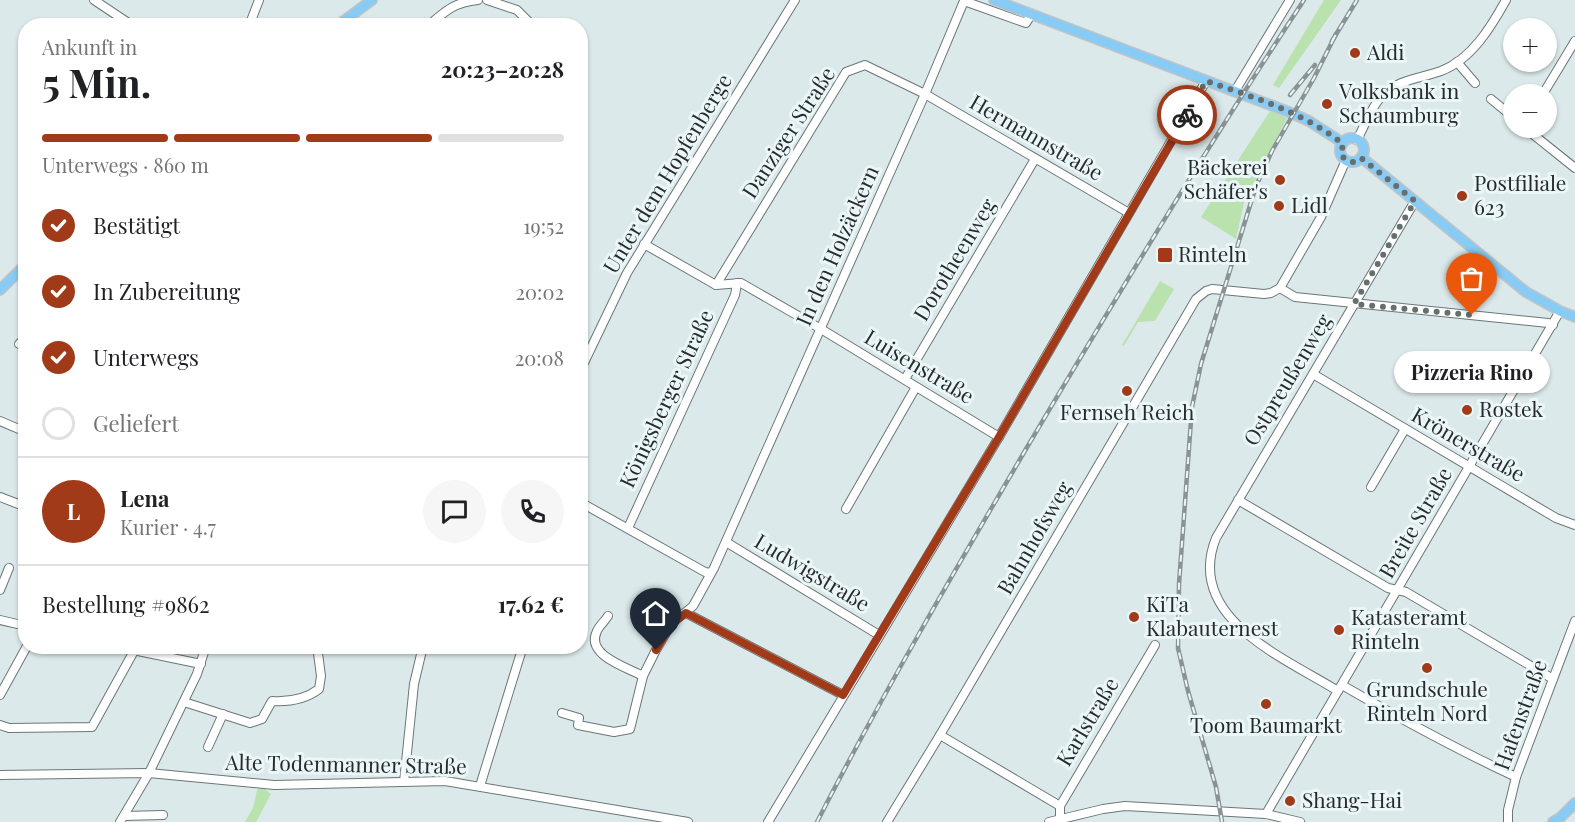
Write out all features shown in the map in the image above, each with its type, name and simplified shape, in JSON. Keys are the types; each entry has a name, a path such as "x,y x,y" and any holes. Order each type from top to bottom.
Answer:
{"main road":[{"path":"348,18 372,0"},
{"path":"994,0 1310,121 1343,144"},
{"path":"1350,139 1357,140 1364,148 1361,158 1353,162 1346,160 1341,155 1343,144 1350,139"},
{"path":"1361,158 1526,292 1575,317"},
{"path":"0,290 18,272"},
{"path":"1553,822 1575,803"}],"street":[{"path":"94,0 122,18"},
{"path":"252,18 259,0"},
{"path":"437,18 448,8 478,0"},
{"path":"487,0 517,10 525,18"},
{"name":"Unter dem Hopfenberge","path":"588,353 627,273 795,0"},
{"name":"In den Holzäckern","path":"686,613 693,606 709,578 726,542 925,94 963,0 1026,23 1031,15"},
{"path":"1235,91 1290,0"},
{"path":"1357,140 1383,94 1405,82 1441,71 1457,62 1476,45 1491,26 1506,0"},
{"path":"1550,84 1575,41"},
{"path":"1457,62 1476,83"},
{"name":"Danziger Straße","path":"716,285 846,72 865,65 925,94"},
{"path":"768,822 999,437 1206,81"},
{"name":"Hermannstraße","path":"925,94 1129,213"},
{"path":"1491,99 1503,109"},
{"path":"1538,138 1575,168"},
{"name":"Dorotheenweg","path":"905,379 1035,159"},
{"path":"1346,160 1321,217 1280,288 1295,297 1552,325"},
{"name":"Ostpreußenweg","path":"1340,688 1257,642 1243,632 1228,616 1219,605 1211,581 1212,548 1415,201"},
{"path":"644,244 716,285 737,283"},
{"name":"Luisenstraße","path":"737,283 741,283 821,328 999,437"},
{"name":"Königsberger Straße","path":"628,528 735,295 737,283"},
{"name":"Bahnhofsweg","path":"887,822 1190,307 1200,294 1206,291 1225,289 1271,293 1280,288"},
{"name":"Breite Straße","path":"1266,814 1560,311"},
{"name":"Krönerstraße","path":"1313,374 1556,518 1575,525"},
{"path":"846,509 916,387"},
{"path":"0,421 18,429"},
{"path":"1371,486 1405,429"},
{"path":"0,496 18,504"},
{"path":"1238,500 1388,588 1406,592 1553,679"},
{"path":"588,506 710,573"},
{"name":"Ludwigstraße","path":"726,542 879,636"},
{"path":"0,590 9,568"},
{"path":"648,609 673,622"},
{"path":"561,713 579,718 578,725 614,732 630,729 643,676 673,622 686,613 843,695"},
{"path":"608,616 597,630 594,643 598,652 643,676"},
{"path":"0,620 18,624"},
{"name":"Hafenstraße","path":"1508,822 1508,810 1516,777 1575,621"},
{"name":"Karlstraße","path":"1060,806 1155,645"},
{"path":"0,695 23,654"},
{"path":"0,725 9,728 92,728 133,654"},
{"path":"150,654 201,664"},
{"path":"122,819 149,774 184,702 204,654"},
{"path":"184,702 250,723 262,719 272,701 282,702 309,697 319,689 321,676 318,654"},
{"path":"404,782 414,684 421,654"},
{"path":"480,786 521,654"},
{"path":"1340,688 1516,777"},
{"path":"208,747 223,714"},
{"path":"940,735 1060,806 1060,819"},
{"name":"Alte Todenmanner Straße","path":"0,775 149,774 257,784 445,781 688,822"},
{"path":"1049,822 1103,808 1125,806 1266,814 1300,822"},
{"path":"122,819 163,815"}],"green space":[{"path":"1324,0 1341,0 1279,88 1273,85"},
{"path":"1270,111 1287,118 1244,203 1236,239 1201,217"},
{"path":"1160,281 1174,289 1155,321 1138,322 1124,346 1122,345"},
{"path":"262,787 271,794 256,822 245,822 253,808 257,790"}],"railway":[{"path":"817,822 945,588 1026,449 1162,223 1304,0"},
{"path":"1332,41 1357,0"},
{"path":"1222,822 1216,787 1178,648 1179,584 1192,407 1201,364 1256,186 1272,151 1314,78 1336,34"},
{"path":"1290,95 1315,65"}],"way so far":[{"path":"1187,115 1206,81 1310,121 1334,136 1343,144 1341,155 1343,158 1353,162 1361,158 1415,201 1354,304 1472,315"}],"place":[{"name":"Aldi","path":"1355,53"},
{"name":"Volksbank in Schaumburg","path":"1327,104"},
{"name":"Bäckerei Schäfer's","path":"1280,180"},
{"name":"Postfiliale 623","path":"1462,196"},
{"name":"Lidl","path":"1279,206"},
{"name":"Rinteln","path":"1165,255"},
{"name":"Pizzeria Rino","path":"1472,315"},
{"name":"Fernseh Reich","path":"1127,391"},
{"name":"Rostek","path":"1467,410"},
{"name":"KiTa Klabauternest","path":"1134,617"},
{"name":"Katasteramt Rinteln","path":"1339,630"},
{"name":"Grundschule Rinteln Nord","path":"1427,668"},
{"name":"Toom Baumarkt","path":"1266,704"},
{"name":"Shang-Hai","path":"1290,801"}],"route":[{"path":"656,650 671,624 686,613 843,695 999,437 1187,115"}]}
